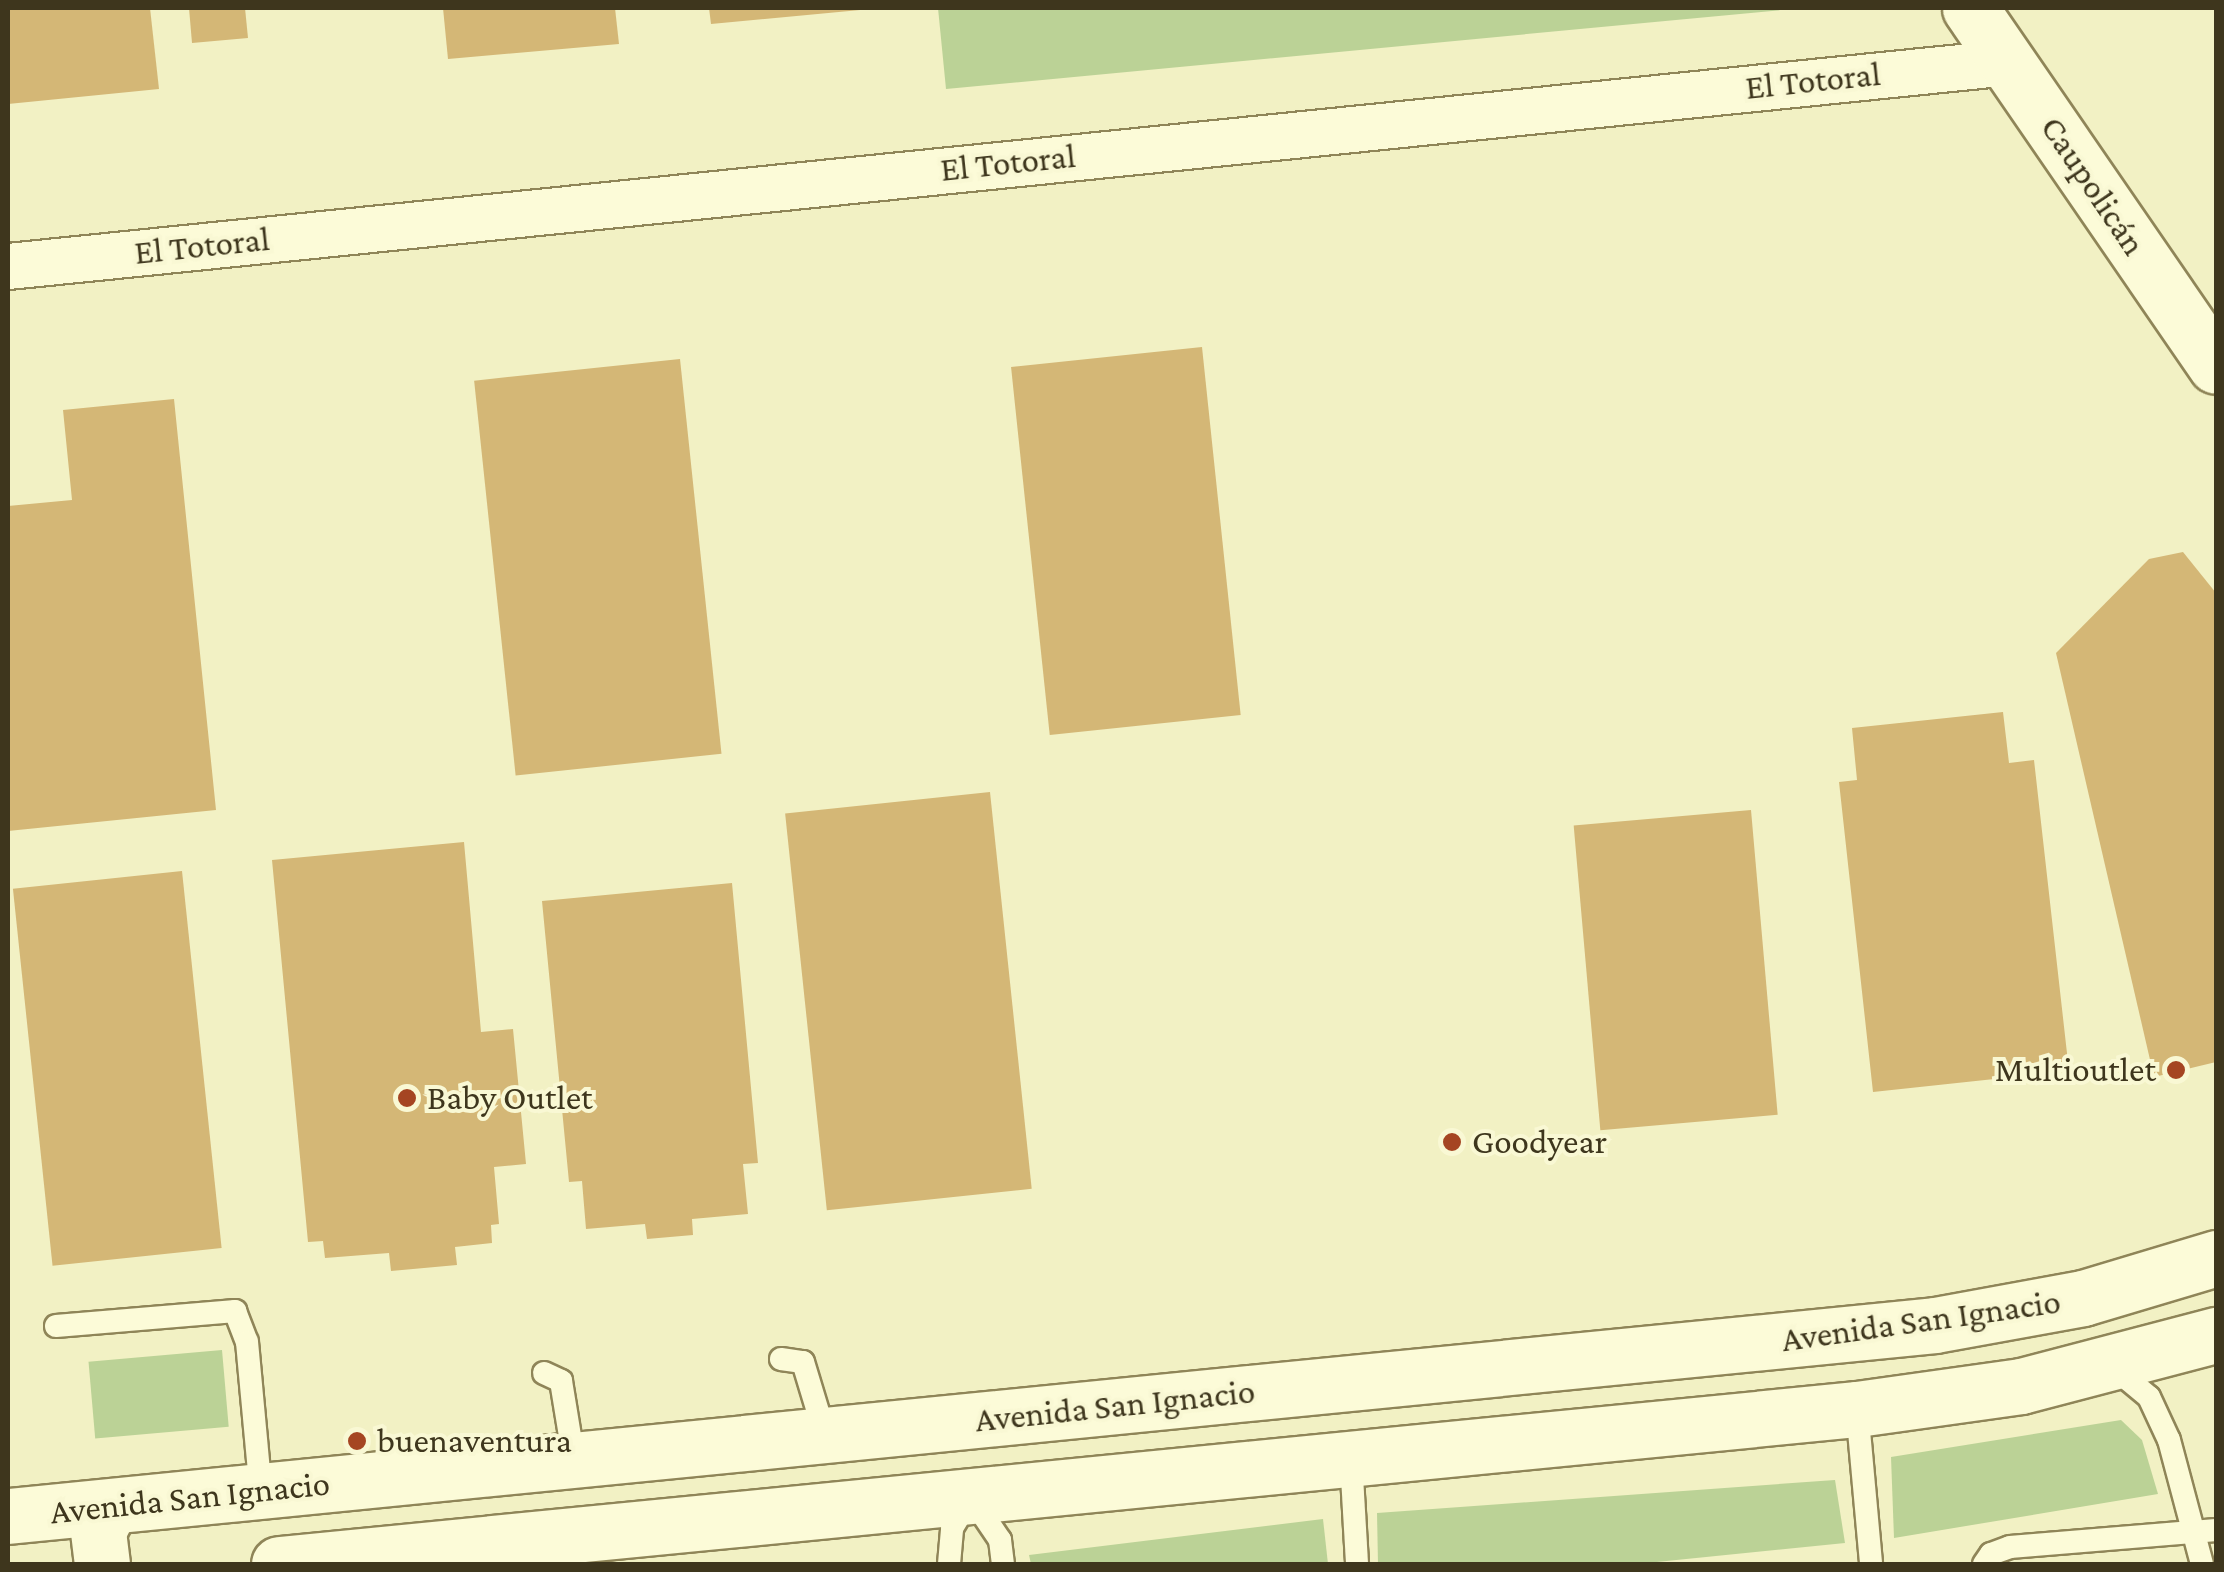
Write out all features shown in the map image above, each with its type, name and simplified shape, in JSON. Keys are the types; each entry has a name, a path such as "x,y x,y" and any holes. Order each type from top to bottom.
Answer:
{"main road":[{"name":"Caupolicán","path":"1970,8 2216,366"},
{"name":"Avenida San Ignacio","path":"8,1516 1700,1348 2020,1311 2216,1258"},
{"path":"279,1564 447,1556 971,1497 1708,1426 1857,1408 2111,1366 2216,1335"},
{"path":"1700,1348 1692,1391 1708,1426"},
{"path":"1471,1370 1492,1387 1499,1412 1480,1447"},
{"path":"102,1564 98,1531 110,1507"}],"street":[{"name":"El Totoral","path":"8,266 2008,62"}],"lane":[{"path":"56,1326 234,1311 246,1342 261,1492"},
{"path":"781,1358 802,1362 826,1435"},
{"path":"2111,1366 2150,1397 2207,1530 2202,1564"},
{"path":"544,1373 561,1381 574,1460"},
{"path":"1857,1408 1871,1564"},
{"path":"1351,1460 1357,1564"},
{"path":"949,1564 952,1528 971,1497 1000,1540 1003,1564"},
{"path":"1984,1564 1991,1554 2010,1547 2207,1530"}],"green space":[{"path":"938,8 1803,8 946,89"},
{"path":"222,1350 229,1427 95,1438 89,1362"},
{"path":"2121,1420 2142,1440 2158,1494 1894,1538 1891,1457"},
{"path":"1835,1480 1845,1543 1637,1564 1378,1564 1377,1513"},
{"path":"1323,1519 1328,1564 1031,1564 1029,1555"}],"building":[{"path":"8,8 150,8 159,89 8,104"},
{"path":"189,8 245,8 248,38 192,43"},
{"path":"443,8 615,8 619,44 448,59"},
{"path":"709,8 860,8 860,10 711,24"},
{"path":"1202,347 1241,715 1050,735 1011,367"},
{"path":"680,359 721,754 516,775 474,381"},
{"path":"174,399 216,810 8,831 8,506 72,500 63,410"},
{"path":"2183,552 2216,593 2216,1062 2154,1077 2056,653 2149,559"},
{"path":"2003,712 2009,763 2034,760 2069,1071 1873,1092 1839,782 1857,780 1852,728"},
{"path":"990,792 1032,1189 827,1210 785,814"},
{"path":"1751,810 1778,1115 1600,1130 1574,826"},
{"name":"Baby Outlet","path":"464,842 481,1032 513,1029 526,1164 494,1167 499,1224 491,1225 492,1243 455,1247 457,1265 391,1271 389,1253 325,1258 323,1241 308,1242 272,860"},
{"path":"182,871 222,1248 53,1266 13,889"},
{"path":"732,883 758,1163 743,1164 748,1214 692,1219 693,1235 647,1239 645,1224 586,1229 582,1181 569,1182 542,901"}],"place":[{"name":"Multioutlet","path":"2176,1070"},
{"name":"Baby Outlet","path":"407,1098"},
{"name":"Goodyear","path":"1452,1142"},
{"name":"buenaventura","path":"357,1441"}]}
